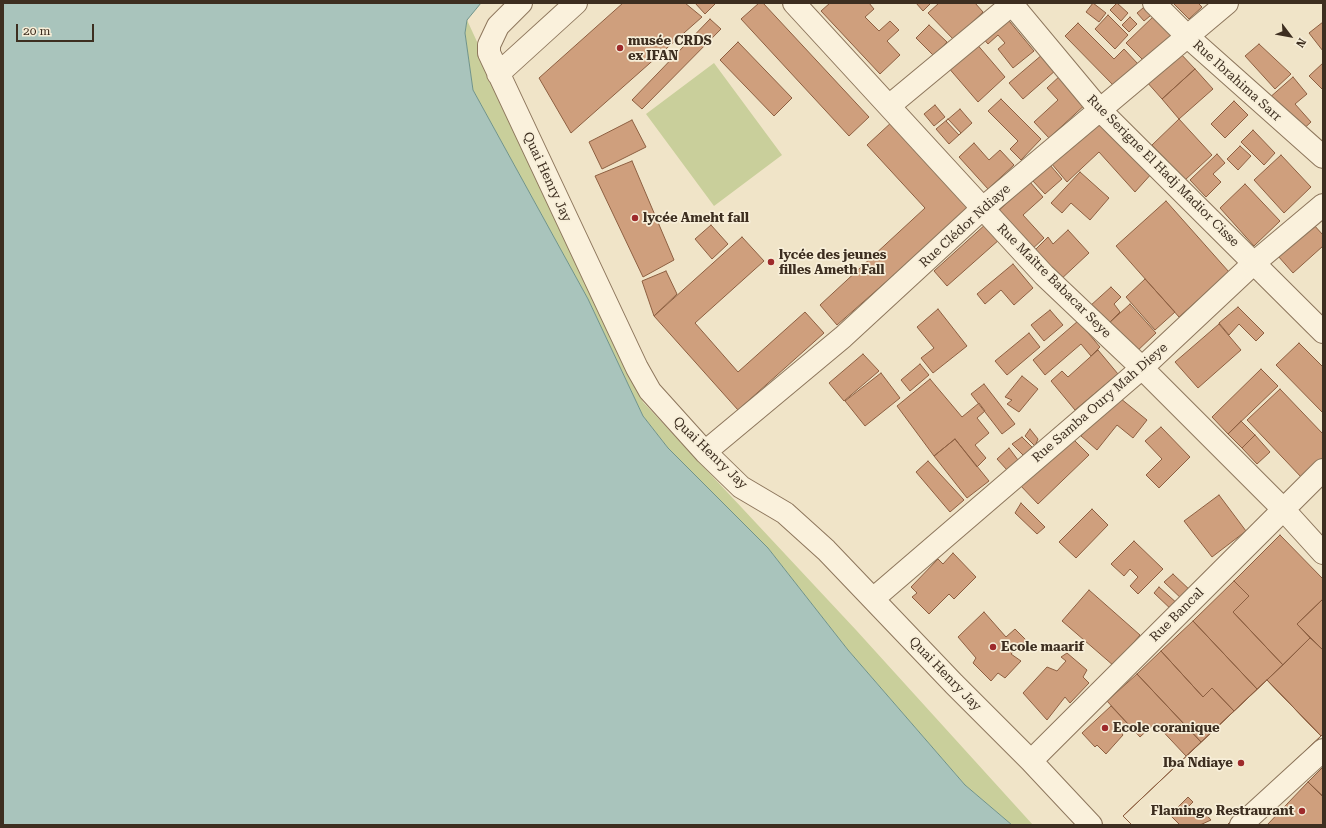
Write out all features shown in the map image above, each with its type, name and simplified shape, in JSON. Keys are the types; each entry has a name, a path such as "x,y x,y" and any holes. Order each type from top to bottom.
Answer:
{"street":[{"name":"Quai Henry Jay","path":"521,3 498,26 488,45 489,53 637,368 656,399 705,452 741,486 785,513 826,550 954,684 1031,761 1091,825"},
{"path":"498,74 576,3"},
{"name":"Rue Ibrahima Sarr","path":"1154,3 1187,36 1323,157"},
{"name":"Rue Clédor Ndiaye","path":"705,452 843,337 983,208 1101,111 1227,3"},
{"name":"Rue Maître Babacar Seye","path":"797,4 1044,274 1142,368 1283,509 1323,552"},
{"path":"889,106 1011,4"},
{"name":"Rue Serigne El Hadj Madior Cisse","path":"1011,4 1101,111 1323,332"},
{"name":"Rue Samba Oury Mah Dieye","path":"873,599 1142,368 1254,262 1323,205"},
{"name":"Rue Bancal","path":"1031,761 1323,470"},
{"path":"1241,825 1323,750"}],"green space":[{"path":"467,20 643,402 856,630 1033,825 1012,825 965,785 848,650 768,548 668,448 643,416 588,299 473,90 465,33"},
{"path":"714,63 782,155 714,206 646,114"}],"water":[{"path":"3,3 481,3 467,20 465,33 473,90 588,299 643,416 668,448 768,548 848,650 965,785 1012,825 3,825"}],"building":[{"name":"musée CRDS ex IFAN","path":"623,3 685,3 702,17 571,133 539,78"},
{"path":"695,3 716,3 705,14"},
{"path":"759,3 763,3 869,117 849,136 741,19"},
{"path":"830,3 869,3 874,9 865,17 879,31 890,21 899,30 887,41 900,55 880,74 821,11"},
{"path":"916,3 931,3 923,11"},
{"path":"939,3 975,3 983,12 954,40 928,13"},
{"path":"1093,3 1106,13 1099,22 1086,12"},
{"path":"1117,3 1128,13 1121,21 1110,10"},
{"path":"1149,3 1156,11 1144,21 1137,13"},
{"path":"1173,3 1198,3 1202,7 1189,19"},
{"path":"1156,14 1175,34 1145,62 1126,43"},
{"path":"1108,15 1128,35 1115,49 1095,29"},
{"path":"1005,16 1034,51 1013,68 998,49 1005,43 998,35 988,44 981,36"},
{"path":"1130,17 1137,24 1129,32 1122,25"},
{"path":"710,19 721,29 642,109 632,100"},
{"path":"1323,22 1323,51 1309,33"},
{"path":"1078,23 1114,59 1124,49 1138,64 1115,87 1065,36"},
{"path":"929,25 947,42 934,56 916,38"},
{"path":"738,42 792,98 774,116 720,60"},
{"path":"975,42 1005,77 978,102 947,66"},
{"path":"1259,44 1291,74 1275,89 1245,56"},
{"path":"1179,52 1195,69 1162,99 1146,81"},
{"path":"1043,54 1056,70 1023,99 1009,83"},
{"path":"1323,63 1323,90 1309,76"},
{"path":"1195,69 1213,89 1179,119 1162,99"},
{"path":"1062,74 1088,102 1049,138 1034,122 1058,100 1047,88"},
{"path":"1293,77 1307,94 1295,104 1311,122 1298,134 1268,99"},
{"path":"1001,99 1041,139 1021,160 1010,149 1018,141 988,111"},
{"path":"1234,101 1248,115 1225,138 1211,124"},
{"path":"935,105 945,117 934,126 924,114"},
{"path":"960,109 972,123 959,135 946,121"},
{"path":"1102,115 1153,172 1135,192 1099,152 1067,182 1051,163"},
{"path":"948,119 961,133 949,144 936,129"},
{"path":"1179,119 1212,155 1185,180 1152,145"},
{"path":"632,120 646,147 602,169 589,142"},
{"path":"893,121 970,208 837,325 820,305 925,208 867,145"},
{"path":"1253,130 1275,153 1264,165 1241,142"},
{"path":"974,143 989,160 1000,150 1014,165 988,189 959,157"},
{"path":"1240,146 1251,156 1238,170 1227,159"},
{"path":"1217,154 1225,163 1213,174 1221,182 1206,197 1190,180"},
{"path":"1281,155 1311,187 1284,213 1254,180"},
{"name":"lycée Ameht fall","path":"632,161 674,260 643,277 595,176"},
{"path":"1050,165 1062,179 1045,194 1032,180"},
{"path":"1080,172 1109,198 1090,220 1071,203 1062,213 1051,203"},
{"path":"1030,182 1043,197 1023,215 1044,238 1029,252 995,214"},
{"path":"1245,184 1280,221 1254,246 1220,208"},
{"path":"1166,201 1229,272 1179,317 1116,246"},
{"path":"987,223 1000,239 947,286 934,271"},
{"path":"1313,224 1323,235 1323,246 1293,273 1278,256"},
{"path":"711,225 728,244 712,259 695,239"},
{"path":"1068,230 1089,253 1058,282 1031,254 1048,237 1053,244"},
{"path":"742,237 764,261 695,323 738,372 805,312 824,333 738,410 654,316"},
{"path":"1013,264 1033,288 1014,305 1001,290 985,304 977,294"},
{"path":"666,271 677,294 654,316 642,281"},
{"path":"1145,279 1175,312 1155,330 1126,297"},
{"path":"1111,287 1121,297 1114,304 1120,312 1107,325 1090,306"},
{"path":"1130,304 1156,333 1134,354 1107,325"},
{"path":"1238,307 1264,333 1256,341 1239,324 1229,335 1219,323"},
{"path":"938,309 967,346 933,373 921,358 934,348 917,327"},
{"path":"1050,310 1063,325 1044,341 1031,325"},
{"path":"1078,321 1100,347 1091,356 1081,344 1045,375 1033,360"},
{"path":"1219,324 1241,350 1198,388 1175,362"},
{"path":"1029,333 1040,347 1007,375 995,361"},
{"path":"1299,343 1323,367 1323,413 1276,365"},
{"path":"1098,350 1118,374 1075,410 1051,381 1062,371 1068,377"},
{"path":"863,354 879,371 844,401 829,383"},
{"path":"920,364 929,375 910,391 901,380"},
{"path":"1261,369 1278,386 1228,434 1212,417"},
{"path":"881,373 900,398 865,426 845,401"},
{"path":"1022,376 1038,389 1019,412 1007,404 1012,400 1005,397"},
{"path":"930,379 962,417 979,403 985,411 977,418 989,433 975,445 986,458 977,467 955,439 934,456 897,406"},
{"path":"984,384 1015,424 1002,434 971,394"},
{"path":"1280,389 1323,434 1323,458 1302,478 1247,420"},
{"path":"1115,394 1147,420 1133,438 1117,425 1097,450 1081,436"},
{"path":"1241,421 1255,435 1242,448 1228,434"},
{"path":"1161,427 1190,457 1159,488 1146,475 1162,459 1145,441"},
{"path":"1030,429 1038,439 1035,446 1025,436"},
{"path":"1255,435 1270,452 1257,464 1242,448"},
{"path":"1070,436 1089,455 1038,504 1019,484"},
{"path":"1022,437 1032,447 1024,456 1012,444"},
{"path":"955,439 989,481 967,498 934,456"},
{"path":"1009,448 1018,460 1007,470 997,459"},
{"path":"928,461 964,500 950,512 916,472"},
{"path":"1219,495 1246,531 1212,557 1184,521"},
{"path":"1021,503 1045,527 1037,534 1015,513"},
{"path":"1092,509 1108,525 1076,558 1059,542"},
{"path":"1280,535 1323,579 1323,599 1297,624 1310,638 1283,665 1233,612 1249,596 1234,581"},
{"path":"1134,541 1163,569 1138,594 1130,586 1138,577 1130,569 1124,576 1111,564"},
{"path":"953,553 976,577 954,599 949,594 929,614 912,597 917,593 911,587 938,559 943,564"},
{"path":"1173,574 1192,592 1185,602 1164,582"},
{"path":"1234,581 1249,596 1233,612 1283,665 1257,689 1193,621"},
{"path":"1159,587 1179,605 1175,613 1154,593"},
{"path":"1089,590 1140,635 1114,666 1062,621"},
{"path":"1323,599 1323,650 1297,624"},
{"name":"Ecole maarif","path":"984,612 1006,637 1015,629 1026,640 1011,654 1021,661 1005,678 998,673 991,681 973,663 976,658 958,637"},
{"path":"1193,621 1257,689 1234,711 1212,688 1203,697 1161,651"},
{"path":"1310,638 1323,650 1323,734 1321,736 1267,680"},
{"path":"1161,651 1203,697 1212,688 1234,711 1201,742 1137,674"},
{"path":"1067,653 1087,670 1083,677 1089,683 1070,703 1065,697 1047,720 1023,693 1047,667 1057,671 1066,661 1061,657"},
{"path":"1137,674 1201,742 1186,756 1155,723 1140,737 1107,701"},
{"path":"1267,680 1321,736 1227,825 1200,825 1211,820 1201,809 1196,815 1188,807 1193,802 1188,797 1173,812 1169,807 1165,810 1180,825 1132,825 1123,816"},
{"path":"1267,680 1321,736 1227,825 1132,825 1123,816"},
{"name":"Ecole coranique","path":"1111,706 1128,724 1120,731 1123,735 1106,754 1097,745 1095,747 1082,733"},
{"path":"1323,767 1323,797 1308,782"},
{"name":"Flamingo Restraurant","path":"1308,782 1323,796 1323,825 1267,825"}],"place":[{"name":"musée CRDS ex IFAN","path":"620,48"},
{"name":"lycée Ameht fall","path":"635,218"},
{"name":"lycée des jeunes filles Ameth Fall","path":"771,262"},
{"name":"Ecole maarif","path":"993,647"},
{"name":"Ecole coranique","path":"1105,728"},
{"name":"Iba Ndiaye","path":"1241,763"},
{"name":"Flamingo Restraurant","path":"1302,811"}]}
